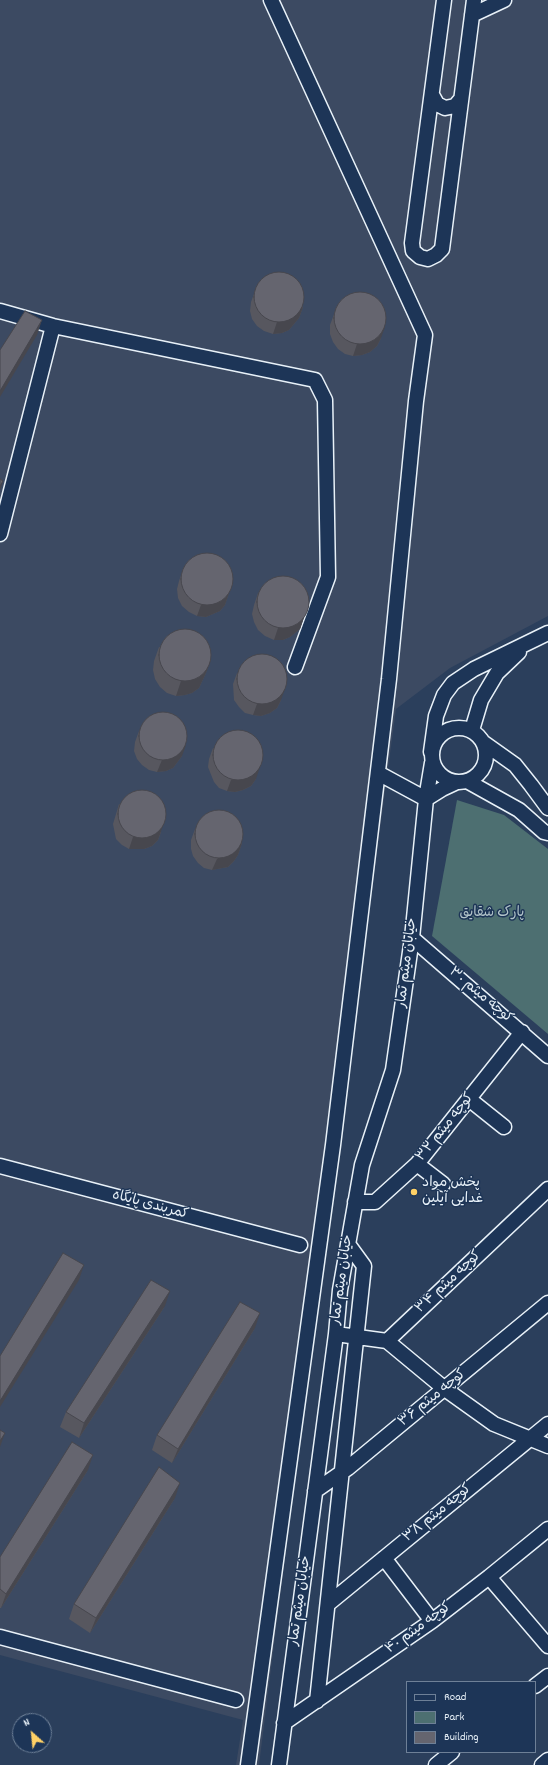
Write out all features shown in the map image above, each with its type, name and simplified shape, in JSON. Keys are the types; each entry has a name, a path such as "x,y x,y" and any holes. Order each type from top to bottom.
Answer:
{"street":[{"path":"248,1765 332,1145 389,679 416,401 425,335 271,0"},
{"path":"444,0 412,243 413,252 420,257 428,259 436,256 442,249 474,0"},
{"path":"472,15 504,0"},
{"path":"432,95 437,104 445,108 455,106 461,99"},
{"path":"0,311 53,326 315,380 325,400 328,577 295,667"},
{"path":"0,534 53,326"},
{"name":"خیابان میثم تمار","path":"279,1765 336,1334 340,1290 362,1165 393,1070 412,938 436,716 444,695 454,683 474,669 548,634"},
{"name":"خیابان میثم تمار","path":"472,730 481,700 497,673 532,641"},
{"path":"548,807 532,785 514,766 484,743 472,730 461,727 450,728 441,734 434,742 432,758 438,773 446,779 462,782 519,810 544,832 548,833"},
{"path":"378,773 426,799 442,789 477,776 484,768 487,757 484,743"},
{"name":"کوچه میثم ۳۰","path":"412,938 548,1056"},
{"name":"کوچه میثم ۳۲","path":"355,1202 375,1202 417,1164 522,1032"},
{"path":"469,1099 504,1127"},
{"path":"417,1164 443,1184"},
{"name":"کمربندی پایگاه","path":"0,1166 300,1246"},
{"name":"کوچه میثم ۳۴","path":"387,1341 548,1189"},
{"path":"317,1701 364,1266 348,1244"},
{"name":"کوچه میثم ۳۶","path":"315,1491 342,1472 445,1389 548,1303"},
{"path":"336,1334 387,1341 445,1389 494,1424 548,1446"},
{"name":"کوچه میثم ۳۸","path":"328,1604 548,1424"},
{"name":"کوچه میثم ۴۰","path":"284,1723 432,1621 548,1529"},
{"path":"384,1558 432,1621"},
{"path":"489,1577 548,1646"},
{"path":"0,1637 236,1700"},
{"path":"536,1685 548,1676"},
{"path":"436,1765 451,1753"},
{"path":"542,1765 548,1760"}],"shaded area":[{"path":"0,0 548,0 548,616 450,668 396,709 318,1291 259,1765 236,1765 243,1720 0,1655"}],"green space":[{"name":"پارک شقایق","path":"457,800 504,815 548,849 548,1034 432,936"}],"building":[{"path":"274,272 284,272 297,279 304,292 304,302 297,315 284,322 274,322 265,318 258,311 254,302 254,292 258,283 265,276"},
{"path":"355,292 365,292 379,299 386,313 386,323 379,337 365,344 355,344 345,340 338,333 334,323 334,313 338,303 345,296"},
{"path":"25,311 42,320 0,391 0,350"},
{"path":"0,479 3,481 0,486"},
{"path":"207,553 217,555 225,561 231,569 233,579 231,589 225,597 217,603 207,605 197,603 189,597 183,589 181,579 183,569 189,561 197,555"},
{"path":"283,576 297,580 305,588 309,602 305,616 297,624 283,628 269,624 261,616 257,602 261,588 269,580"},
{"path":"180,629 190,629 204,636 211,650 211,660 204,674 190,681 180,681 170,677 163,670 159,660 159,650 163,640 170,633"},
{"path":"257,654 267,654 280,661 287,674 287,684 280,697 267,704 257,704 248,700 241,693 237,684 237,674 241,665 248,658"},
{"path":"158,712 168,712 177,716 183,722 187,731 187,741 183,750 177,756 168,760 158,760 149,756 143,750 139,741 139,731 143,722 149,716"},
{"path":"233,730 243,730 256,737 263,750 263,760 256,773 243,780 233,780 224,776 217,769 213,760 213,750 217,741 224,734"},
{"path":"137,790 147,790 159,797 166,809 166,819 159,831 147,838 137,838 129,834 122,827 118,819 118,809 122,801 129,794"},
{"path":"214,810 224,810 236,817 243,829 243,839 236,851 224,858 214,858 206,854 199,847 195,839 195,829 199,821 206,814"},
{"path":"63,1253 84,1265 0,1401 0,1356"},
{"path":"151,1280 170,1291 84,1423 66,1412"},
{"path":"240,1302 260,1313 178,1449 157,1435"},
{"path":"0,1430 5,1433 0,1441"},
{"path":"72,1442 93,1455 6,1594 0,1589 0,1557"},
{"path":"159,1467 180,1483 96,1618 74,1604"}],"place":[{"name":"پخش مواد غدایی آیلین","path":"414,1192"}]}
